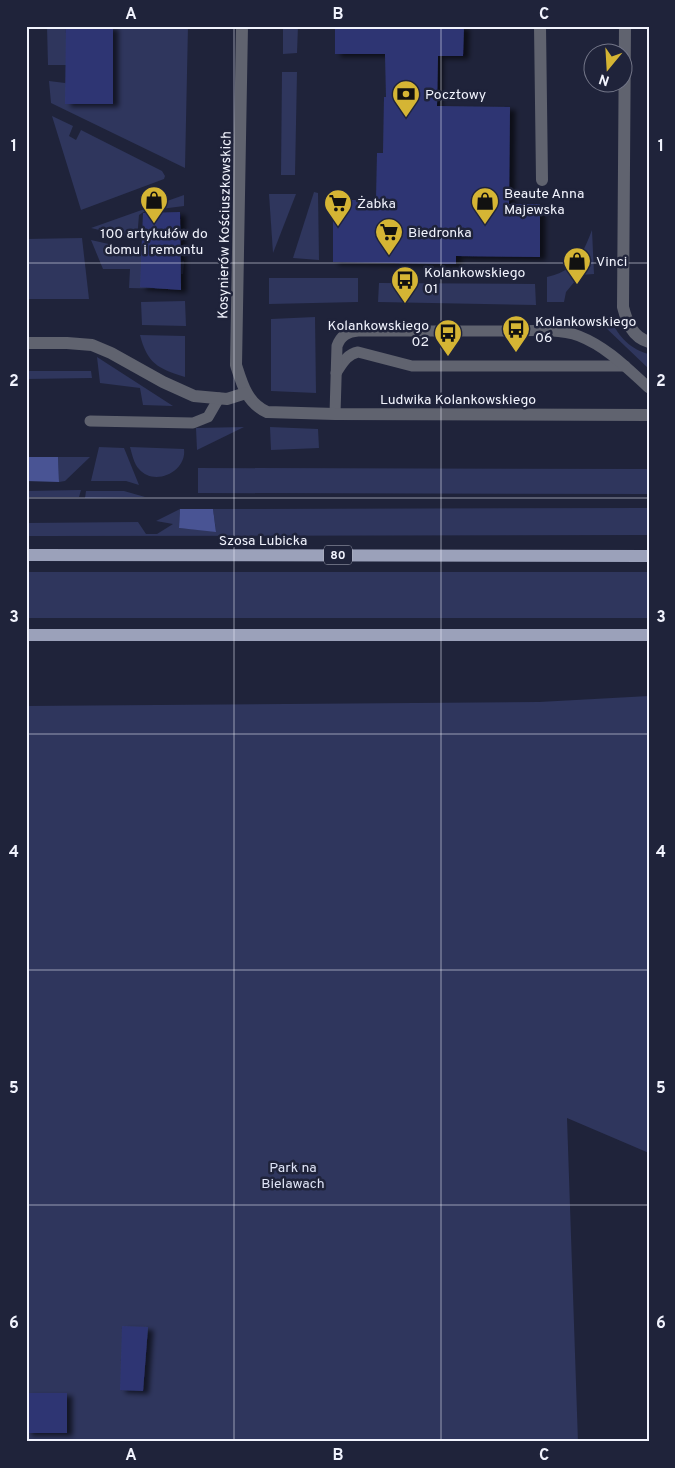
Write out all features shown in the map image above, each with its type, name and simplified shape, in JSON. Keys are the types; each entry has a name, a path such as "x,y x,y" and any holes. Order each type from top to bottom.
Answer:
{"main road":[{"name":"Szosa Lubicka","path":"26,555 649,556"},
{"path":"26,635 649,635"}],"street":[{"name":"Kosynierów Kościuszkowskich","path":"242,26 236,365 246,393 260,409 267,412"},
{"path":"540,26 542,180"},
{"path":"625,26 623,307 630,327 636,336 649,342"},
{"path":"26,343 92,345 194,396 226,399 246,393"},
{"name":"Ludwika Kolankowskiego","path":"267,412 649,415"}],"lane":[{"path":"335,414 336,349 339,340 346,334 358,331 568,333 602,347 649,388"},
{"path":"336,373 347,358 358,352 412,366 625,366"},
{"path":"90,421 193,423 208,417 219,398"}],"green space":[{"path":"47,26 66,26 66,65 48,65"},
{"path":"113,26 188,26 185,168 51,103 49,81 65,83 112,104"},
{"path":"283,26 298,26 297,53 283,54"},
{"path":"282,72 297,72 295,175 281,175"},
{"path":"52,116 73,126 69,136 76,140 81,130 162,171 165,176 164,179 81,210"},
{"path":"314,192 318,193 319,260 293,258"},
{"path":"269,194 296,194 273,253"},
{"path":"184,195 184,206 145,211 139,215 137,239 91,228"},
{"path":"592,230 594,274 580,275 566,292 564,302 547,302 547,277 565,270 577,261"},
{"path":"82,238 89,299 26,299 26,239"},
{"path":"91,240 184,261 183,274 170,274 169,289 129,288 130,269 103,269"},
{"path":"269,278 358,278 358,302 269,304"},
{"path":"379,283 535,284 536,305 378,302"},
{"path":"185,301 186,326 142,325 141,302"},
{"path":"315,317 316,393 271,391 271,319"},
{"path":"611,320 617,332 626,342 636,349 649,354 649,369 603,325 606,321"},
{"path":"140,335 185,336 185,377 161,368 155,363 146,352"},
{"path":"97,357 173,406 143,405 140,388 100,383"},
{"path":"26,371 91,371 92,378 26,379"},
{"path":"244,427 197,450 196,428"},
{"path":"270,427 318,429 319,448 271,450"},
{"path":"99,447 124,448 139,485 126,481 91,481"},
{"path":"130,447 184,449 184,457 175,470 161,477 153,477 145,474 137,467"},
{"path":"58,457 90,457 65,481 59,482"},
{"path":"198,468 649,469 649,494 198,493"},
{"path":"81,490 79,497 26,497 26,491"},
{"path":"86,491 124,491 145,497 85,498"},
{"path":"649,508 649,535 26,536 26,523 138,522 146,534 157,534 173,524 156,521 180,509 179,528 216,531 213,509"},
{"path":"26,572 649,572 649,618 26,618"},
{"name":"Park na Bielawach","path":"649,696 649,1153 567,1118 578,1442 26,1442 26,706 539,702"}],"shaded area":[{"path":"26,457 58,457 59,482 26,481"},
{"path":"180,509 213,509 216,532 179,528"}],"building":[{"path":"66,26 113,26 113,104 65,104"},
{"path":"335,26 464,26 463,56 438,56 437,106 510,107 509,204 540,204 540,257 456,256 456,264 333,262 333,200 376,200 377,153 383,153 384,97 386,97 385,54 335,54"},
{"path":"180,212 181,290 140,287 143,213"},
{"path":"122,1326 148,1327 143,1391 120,1390"},
{"path":"26,1393 67,1393 67,1433 26,1433"}],"place":[{"name":"Pocztowy","path":"406,118"},
{"name":"100 artykułów do domu i remontu","path":"154,224"},
{"name":"Beaute Anna Majewska","path":"485,225"},
{"name":"Żabka","path":"338,227"},
{"name":"Biedronka","path":"389,256"},
{"name":"Vinci","path":"577,285"},
{"name":"Kolankowskiego 01","path":"405,304"},
{"name":"Kolankowskiego 06","path":"516,353"},
{"name":"Kolankowskiego 02","path":"448,357"}]}
